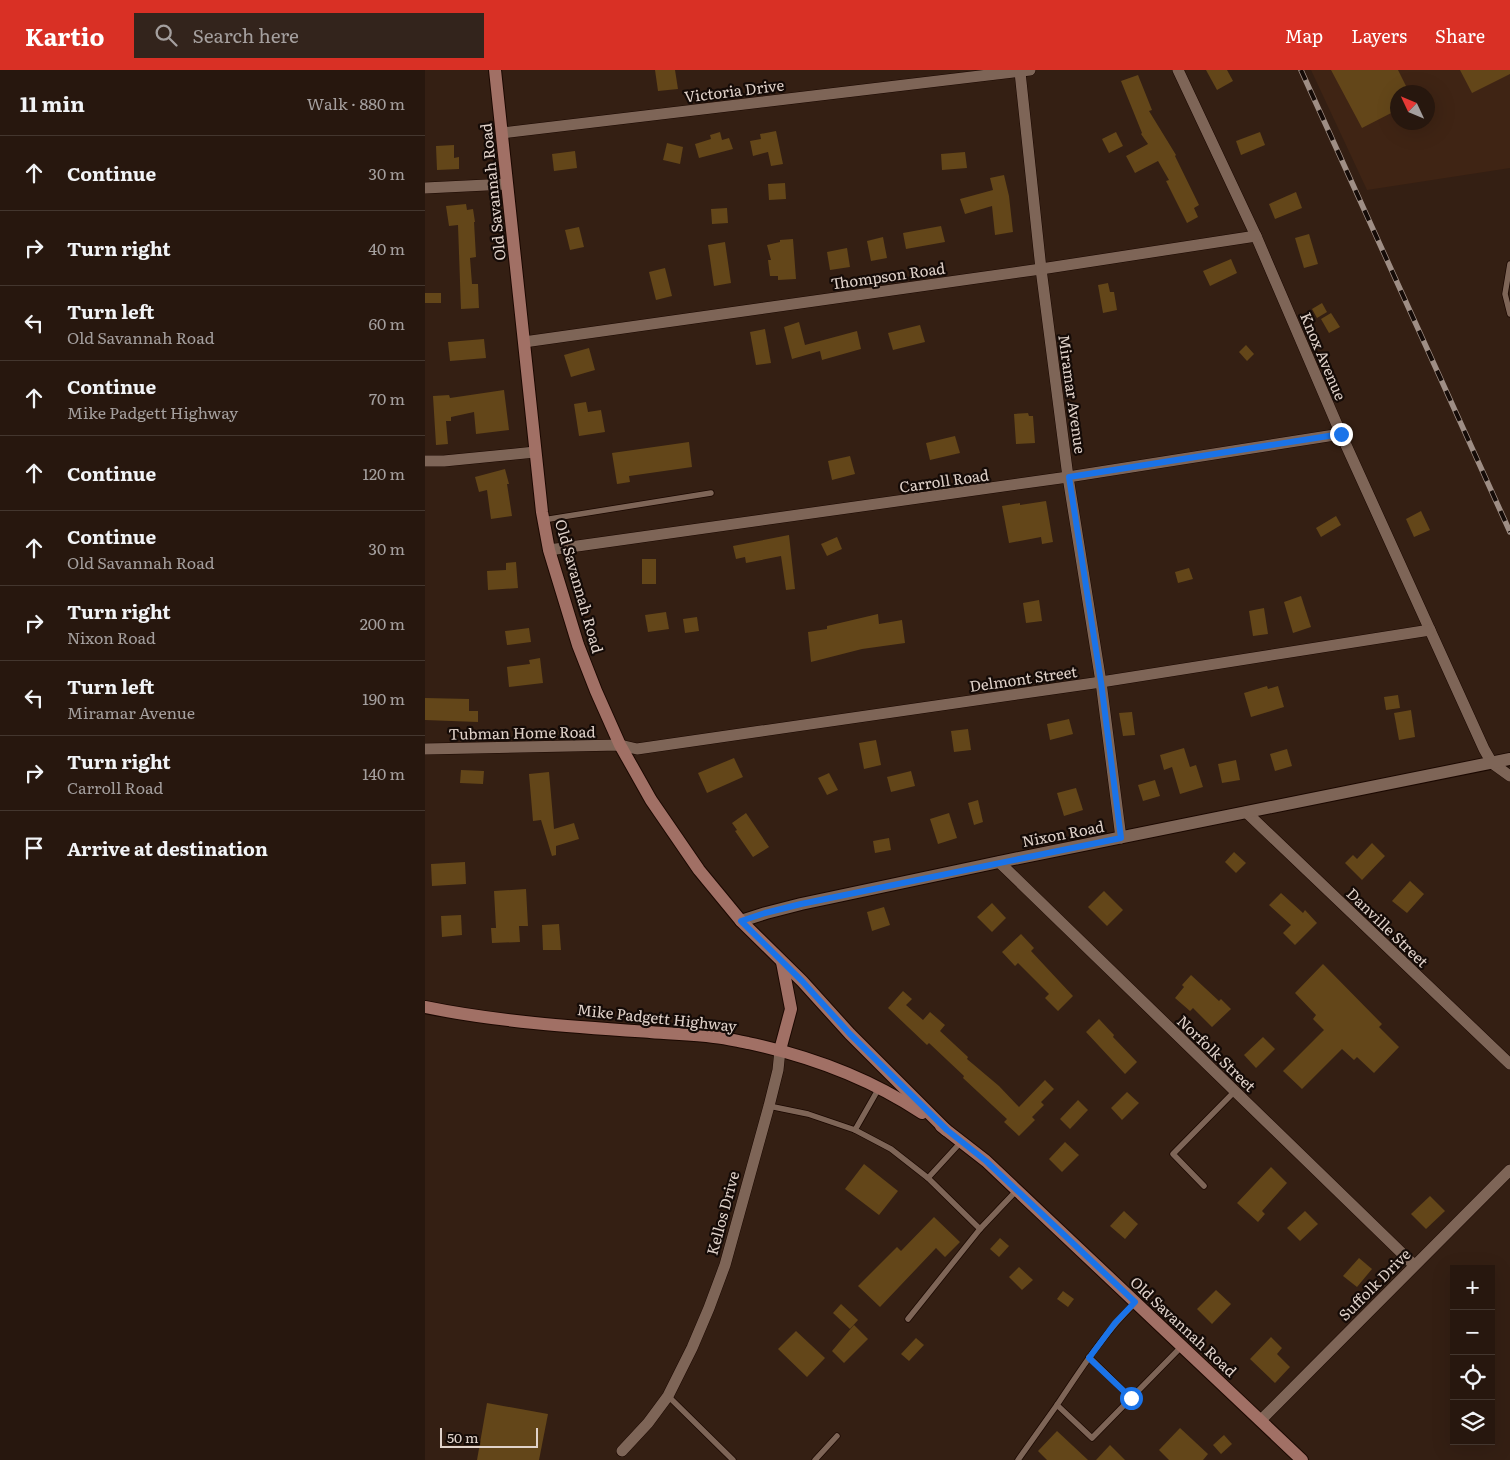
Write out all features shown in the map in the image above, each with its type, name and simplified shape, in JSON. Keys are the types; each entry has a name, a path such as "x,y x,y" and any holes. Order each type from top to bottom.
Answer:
{"main road":[{"name":"Old Savannah Road","path":"495,70 543,520 549,550 578,645 620,745 651,800 672,832 699,870 741,921 802,981 850,1034 947,1130"},
{"name":"Kellos Drive","path":"780,1050 791,1009 782,962"},
{"name":"Mike Padgett Highway","path":"425,1007 554,1024 715,1037 780,1050 815,1060 879,1088 915,1108 947,1130 986,1161 1044,1216"},
{"name":"Old Savannah Road","path":"1044,1216 1302,1460"}],"street":[{"name":"Knox Avenue","path":"1178,70 1255,236 1341,434 1492,763"},
{"name":"Victoria Drive","path":"502,133 1025,71"},
{"name":"Miramar Avenue","path":"1025,71 1041,269 1069,477 1101,682 1121,838"},
{"path":"425,188 507,184"},
{"name":"Thompson Road","path":"524,342 1041,269 1255,236"},
{"name":"Carroll Road","path":"549,550 1069,477 1341,434"},
{"path":"425,461 444,461 535,452"},
{"name":"Delmont Street","path":"620,745 637,749 1101,682 1430,630"},
{"name":"Tubman Home Road","path":"425,749 620,745"},
{"name":"Nixon Road","path":"741,921 801,904 999,862 1510,759"},
{"path":"1492,763 1510,776"},
{"name":"Danville Street","path":"1246,812 1510,1064"},
{"name":"Norfolk Street","path":"999,862 1414,1265"},
{"name":"Kellos Drive","path":"622,1451 648,1423 669,1396 692,1348 725,1265 769,1106 778,1070 780,1050"},
{"name":"Suffolk Drive","path":"1261,1420 1510,1170"}],"lane":[{"path":"1510,264 1505,294 1510,314"},
{"path":"543,520 711,493"},
{"path":"855,1130 879,1088"},
{"path":"1204,1186 1173,1154 1235,1091"},
{"path":"769,1106 808,1114 855,1130 891,1149 928,1178 980,1229"},
{"path":"928,1178 961,1142"},
{"path":"908,1319 980,1229 1017,1190"},
{"path":"1018,1460 1089,1358 1115,1323 1135,1302"},
{"path":"1057,1405 1092,1438 1182,1346"},
{"path":"1089,1358 1131,1398"},
{"path":"669,1396 733,1460"},
{"path":"815,1460 837,1436"}],"shaded area":[{"path":"1311,70 1510,70 1510,168 1367,190"}],"building":[{"path":"655,70 675,70 678,89 658,91"},
{"path":"1206,70 1227,70 1233,81 1217,90"},
{"path":"1331,70 1398,70 1406,85 1390,85 1390,114 1362,128"},
{"path":"1460,70 1510,70 1510,74 1472,93"},
{"path":"1138,75 1152,110 1149,111 1176,155 1199,205 1194,208 1198,217 1187,223 1166,181 1169,180 1158,161 1135,173 1126,156 1148,144 1141,134 1121,81"},
{"path":"776,131 783,164 771,166 768,152 753,156 750,141 761,139 760,134"},
{"path":"720,132 722,140 729,138 733,149 699,158 695,144 711,139 710,135"},
{"path":"1116,132 1123,146 1109,153 1102,139"},
{"path":"1260,132 1265,145 1241,155 1236,141"},
{"path":"667,143 683,147 680,164 663,160"},
{"path":"454,145 454,158 459,157 459,169 437,170 436,146"},
{"path":"575,151 577,168 554,171 552,154"},
{"path":"965,152 967,168 942,170 941,154"},
{"path":"1004,175 1009,196 1013,232 995,235 992,206 965,214 960,199 993,190 990,178"},
{"path":"785,183 786,199 769,200 768,184"},
{"path":"1296,192 1302,208 1275,219 1269,204"},
{"path":"466,204 467,210 473,209 475,222 476,257 470,258 472,284 478,284 479,308 461,309 458,225 449,226 446,206"},
{"path":"727,208 728,223 712,224 711,209"},
{"path":"941,226 945,242 906,249 903,233"},
{"path":"579,227 584,247 570,250 565,230"},
{"path":"1309,234 1318,264 1304,268 1295,238"},
{"path":"883,237 887,258 871,261 867,241"},
{"path":"793,239 796,279 778,280 778,276 770,276 768,260 771,260 767,245 780,242 780,240"},
{"path":"725,242 731,283 714,286 708,245"},
{"path":"847,248 850,267 830,270 827,252"},
{"path":"1231,259 1237,273 1210,286 1203,271"},
{"path":"665,268 672,296 656,300 649,272"},
{"path":"1108,283 1110,292 1114,292 1117,310 1103,313 1098,285"},
{"path":"425,293 441,293 441,303 425,303"},
{"path":"1322,303 1327,312 1317,318 1312,309"},
{"path":"1331,313 1340,327 1329,333 1321,319"},
{"path":"799,322 805,345 857,331 861,349 822,360 820,351 792,359 784,327"},
{"path":"920,325 925,342 893,350 888,333"},
{"path":"765,329 771,363 756,365 750,332"},
{"path":"484,339 486,358 450,361 448,342"},
{"path":"1246,345 1254,354 1247,361 1239,352"},
{"path":"589,348 595,370 571,377 564,355"},
{"path":"504,390 509,430 476,434 474,412 451,417 451,421 446,421 448,444 436,445 433,396 449,395 450,398"},
{"path":"586,402 588,412 601,410 605,432 579,436 574,404"},
{"path":"1028,413 1029,416 1033,416 1035,443 1016,444 1014,414"},
{"path":"955,436 960,453 930,460 926,443"},
{"path":"689,442 692,467 629,476 630,482 617,484 612,453"},
{"path":"850,456 855,474 832,480 828,461"},
{"path":"505,469 509,484 507,484 512,516 491,519 487,490 479,492 475,477"},
{"path":"1046,501 1053,542 1042,544 1041,537 1009,543 1002,506"},
{"path":"1421,511 1430,530 1414,537 1406,519"},
{"path":"1336,516 1341,525 1321,537 1316,528"},
{"path":"789,535 795,589 786,590 781,556 746,563 745,557 736,559 733,546"},
{"path":"837,537 842,549 827,556 821,544"},
{"path":"642,559 656,559 656,584 642,584"},
{"path":"516,562 518,588 488,590 487,571 506,570 506,563"},
{"path":"1189,568 1193,579 1178,583 1175,572"},
{"path":"1301,596 1311,627 1293,633 1284,602"},
{"path":"1039,600 1042,621 1026,623 1023,603"},
{"path":"1264,608 1268,634 1253,636 1249,611"},
{"path":"666,612 669,629 648,632 645,615"},
{"path":"878,614 879,624 902,620 905,643 862,649 811,662 808,632 827,629 827,626"},
{"path":"697,617 699,631 685,633 683,619"},
{"path":"529,628 531,642 507,645 505,631"},
{"path":"540,658 543,683 509,687 507,667 530,664 529,660"},
{"path":"1267,686 1268,689 1278,686 1284,707 1251,717 1244,693"},
{"path":"1398,695 1400,708 1386,710 1384,697"},
{"path":"425,698 469,699 469,711 478,711 478,722 425,720"},
{"path":"1411,710 1415,737 1399,740 1394,713"},
{"path":"1132,712 1135,735 1123,736 1119,713"},
{"path":"1069,719 1073,734 1050,740 1047,724"},
{"path":"968,729 971,750 954,752 951,731"},
{"path":"876,740 881,765 864,769 859,743"},
{"path":"1184,748 1190,767 1196,765 1203,787 1180,794 1172,767 1164,770 1160,755"},
{"path":"1287,749 1292,766 1275,771 1270,754"},
{"path":"734,758 743,777 707,793 698,773"},
{"path":"1236,760 1240,780 1222,783 1218,764"},
{"path":"461,770 484,771 483,784 460,783"},
{"path":"911,771 915,786 891,792 887,777"},
{"path":"549,772 554,829 574,823 579,839 556,846 556,855 552,856 541,820 533,821 529,774"},
{"path":"829,773 838,790 827,795 818,778"},
{"path":"1155,780 1160,796 1143,801 1138,785"},
{"path":"1076,788 1083,810 1064,816 1057,793"},
{"path":"978,800 983,822 974,825 968,803"},
{"path":"746,813 769,847 753,857 735,831 737,830 732,823"},
{"path":"949,813 957,838 938,844 930,819"},
{"path":"889,838 891,850 875,853 873,841"},
{"path":"1372,843 1385,856 1362,880 1345,863 1353,855 1357,859"},
{"path":"1234,852 1246,863 1236,873 1225,862"},
{"path":"465,862 466,884 432,886 431,864"},
{"path":"1410,881 1424,894 1407,913 1392,901"},
{"path":"526,889 528,926 519,926 520,942 492,943 491,928 496,928 494,891"},
{"path":"1104,891 1123,910 1107,926 1088,907"},
{"path":"1281,893 1303,913 1305,910 1317,923 1295,945 1283,933 1291,925 1269,905"},
{"path":"992,903 1006,918 992,932 977,917"},
{"path":"884,907 890,925 872,931 867,912"},
{"path":"461,915 462,935 442,937 441,916"},
{"path":"559,924 561,950 543,950 542,925"},
{"path":"1021,934 1034,948 1031,951 1073,996 1058,1011 1045,998 1049,994 1018,963 1015,966 1002,952"},
{"path":"1323,964 1382,1024 1379,1027 1399,1047 1374,1073 1357,1057 1354,1060 1342,1049 1302,1089 1283,1071 1324,1030 1313,1019 1316,1015 1295,993"},
{"path":"1191,975 1219,1001 1221,999 1231,1009 1212,1027 1193,1008 1190,1011 1175,998 1184,987 1182,985"},
{"path":"903,991 912,999 906,1005 923,1020 930,1012 945,1025 940,1031 1019,1107 1045,1080 1054,1089 1041,1102 1044,1105 1032,1117 1035,1120 1019,1136 1004,1122 1007,1119 963,1078 964,1076 929,1043 927,1045 888,1008"},
{"path":"1099,1019 1137,1062 1125,1074 1086,1032"},
{"path":"1263,1037 1275,1049 1256,1068 1244,1055"},
{"path":"1127,1092 1139,1103 1122,1120 1111,1108"},
{"path":"1078,1100 1088,1110 1070,1129 1060,1119"},
{"path":"1065,1142 1079,1155 1062,1172 1049,1159"},
{"path":"864,1164 898,1191 879,1215 845,1189"},
{"path":"1271,1167 1287,1183 1262,1211 1265,1214 1258,1222 1237,1203"},
{"path":"1430,1196 1445,1211 1426,1229 1411,1214"},
{"path":"1124,1211 1138,1224 1125,1239 1110,1226"},
{"path":"1305,1211 1318,1224 1300,1241 1287,1228"},
{"path":"934,1217 960,1242 945,1257 936,1248 880,1307 858,1286 897,1247 901,1251"},
{"path":"1000,1238 1009,1246 999,1257 990,1249"},
{"path":"1359,1258 1372,1269 1357,1287 1343,1276"},
{"path":"1019,1267 1033,1280 1022,1290 1009,1277"},
{"path":"1216,1290 1231,1304 1212,1324 1197,1309"},
{"path":"1063,1291 1074,1299 1068,1307 1057,1299"},
{"path":"841,1304 858,1320 850,1329 833,1313"},
{"path":"854,1325 868,1339 844,1363 832,1351"},
{"path":"796,1331 825,1358 807,1377 778,1349"},
{"path":"1271,1337 1282,1348 1277,1354 1290,1367 1275,1383 1250,1359"},
{"path":"916,1338 924,1345 909,1361 901,1354"},
{"path":"487,1403 548,1414 539,1460 477,1460"},
{"path":"1180,1428 1208,1454 1203,1460 1169,1460 1159,1450"},
{"path":"1057,1431 1088,1460 1047,1460 1038,1451"},
{"path":"1224,1435 1232,1444 1221,1454 1213,1445"},
{"path":"1110,1445 1125,1460 1096,1460"}],"railway":[{"path":"1301,70 1510,532"}],"route":[{"path":"1131,1398 1089,1358 1115,1323 1135,1302 986,1161 947,1130 850,1034 802,981 741,921 801,904 1121,838 1101,682 1069,477 1341,434"}]}
